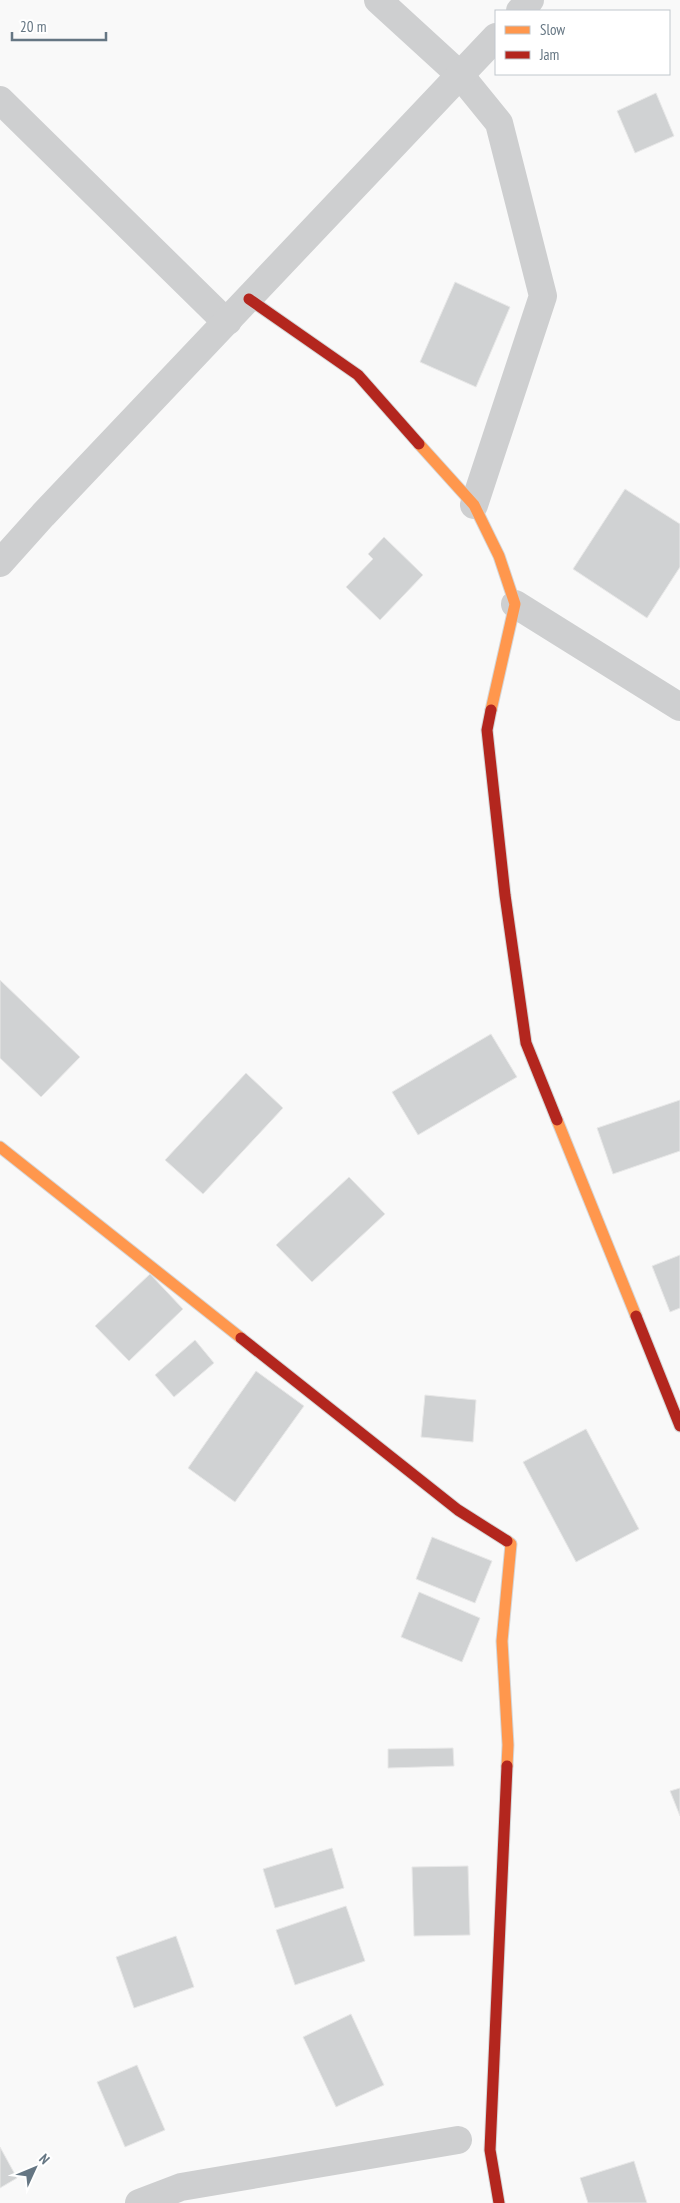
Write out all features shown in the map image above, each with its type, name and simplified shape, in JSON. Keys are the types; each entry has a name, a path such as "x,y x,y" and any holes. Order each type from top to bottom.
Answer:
{"street":[{"path":"378,0 460,75 499,123 543,296 474,505"},
{"path":"521,10 530,0"},
{"path":"3,554 43,515 249,299 495,38"},
{"path":"0,100 218,314 228,321"},
{"path":"249,299 358,375 474,505 499,556 515,604 487,730 505,895 526,1042 680,1426"},
{"path":"515,604 680,707"},
{"path":"0,1146 458,1510 511,1544 502,1641 508,1745 490,2150 499,2203"},
{"path":"139,2203 180,2187 458,2140"}],"building":[{"path":"656,93 674,136 635,153 617,111"},
{"path":"455,282 510,307 476,387 420,362"},
{"path":"625,489 680,524 680,567 647,618 573,569"},
{"path":"384,537 423,575 380,620 346,587 373,559 368,554"},
{"path":"0,980 80,1057 41,1097 0,1058"},
{"path":"491,1034 517,1077 418,1135 392,1092"},
{"path":"246,1073 283,1108 203,1194 165,1160"},
{"path":"680,1100 680,1151 613,1174 597,1128"},
{"path":"349,1177 385,1214 312,1282 276,1245"},
{"path":"680,1255 680,1308 670,1312 652,1266"},
{"path":"150,1274 183,1309 129,1361 95,1326"},
{"path":"195,1340 214,1363 174,1397 155,1375"},
{"path":"256,1371 304,1406 235,1502 188,1468"},
{"path":"425,1395 476,1400 473,1442 421,1437"},
{"path":"586,1429 639,1529 576,1562 523,1462"},
{"path":"432,1537 492,1561 475,1603 416,1579"},
{"path":"419,1592 480,1618 462,1662 401,1637"},
{"path":"453,1748 454,1766 388,1768 388,1749"},
{"path":"680,1788 680,1816 670,1791"},
{"path":"332,1848 344,1888 275,1908 263,1869"},
{"path":"468,1866 470,1935 414,1936 412,1867"},
{"path":"346,1906 365,1961 295,1985 276,1930"},
{"path":"176,1936 194,1987 134,2008 116,1957"},
{"path":"351,2014 384,2085 336,2107 303,2037"},
{"path":"137,2065 165,2130 125,2147 97,2082"},
{"path":"0,2147 17,2178 0,2188"},
{"path":"634,2161 647,2203 588,2203 580,2178"}],"traffic: slow":[{"path":"419,444 474,505 499,556 515,604 491,710"},
{"path":"557,1120 636,1316"},
{"path":"0,1147 241,1338"},
{"path":"507,1541 511,1544 502,1641 508,1745 507,1766"}],"traffic: jam":[{"path":"249,299 358,375 419,444"},
{"path":"491,710 487,730 505,895 526,1043 557,1120"},
{"path":"636,1316 680,1426"},
{"path":"241,1338 458,1510 507,1541"},
{"path":"499,2203 490,2150 507,1766"}]}
